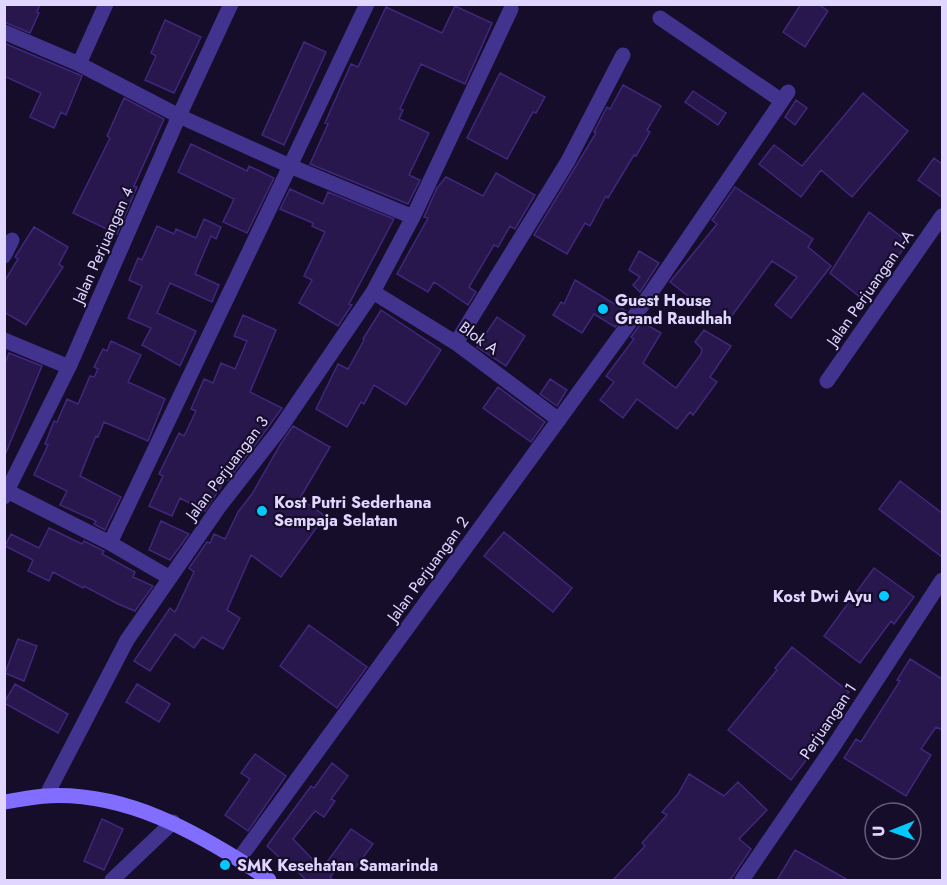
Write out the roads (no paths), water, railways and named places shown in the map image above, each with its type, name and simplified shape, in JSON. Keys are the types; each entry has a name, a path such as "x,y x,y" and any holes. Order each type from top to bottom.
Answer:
{"street":[{"path":"79,64 106,4"},
{"name":"Jalan Perjuangan 4","path":"6,494 69,367 179,116 231,4"},
{"path":"110,543 367,4"},
{"name":"Jalan Perjuangan 3","path":"46,796 127,640 219,507 279,430 373,292 413,217 510,9"},
{"name":"Jalan Perjuangan 2","path":"239,859 646,300 785,97 660,18"},
{"path":"4,32 79,64 179,116 290,166 413,217"},
{"path":"456,343 568,161 623,55"},
{"name":"Jalan Perjuangan 1-A","path":"827,381 942,216"},
{"path":"4,256 12,240"},
{"name":"Blok A","path":"373,292 456,343 560,420"},
{"path":"4,340 69,367"},
{"path":"6,494 110,543 170,578"},
{"name":"Perjuangan 1","path":"742,880 942,580"},
{"path":"4,802 46,796 118,803 174,822 239,859 261,878"},
{"path":"112,880 174,822"}],"place":[{"name":"Guest House Grand Raudhah","path":"603,309"},
{"name":"Kost Putri Sederhana Sempaja Selatan","path":"262,511"},
{"name":"Kost Dwi Ayu","path":"884,596"},
{"name":"SMK Kesehatan Samarinda","path":"225,865"}]}
